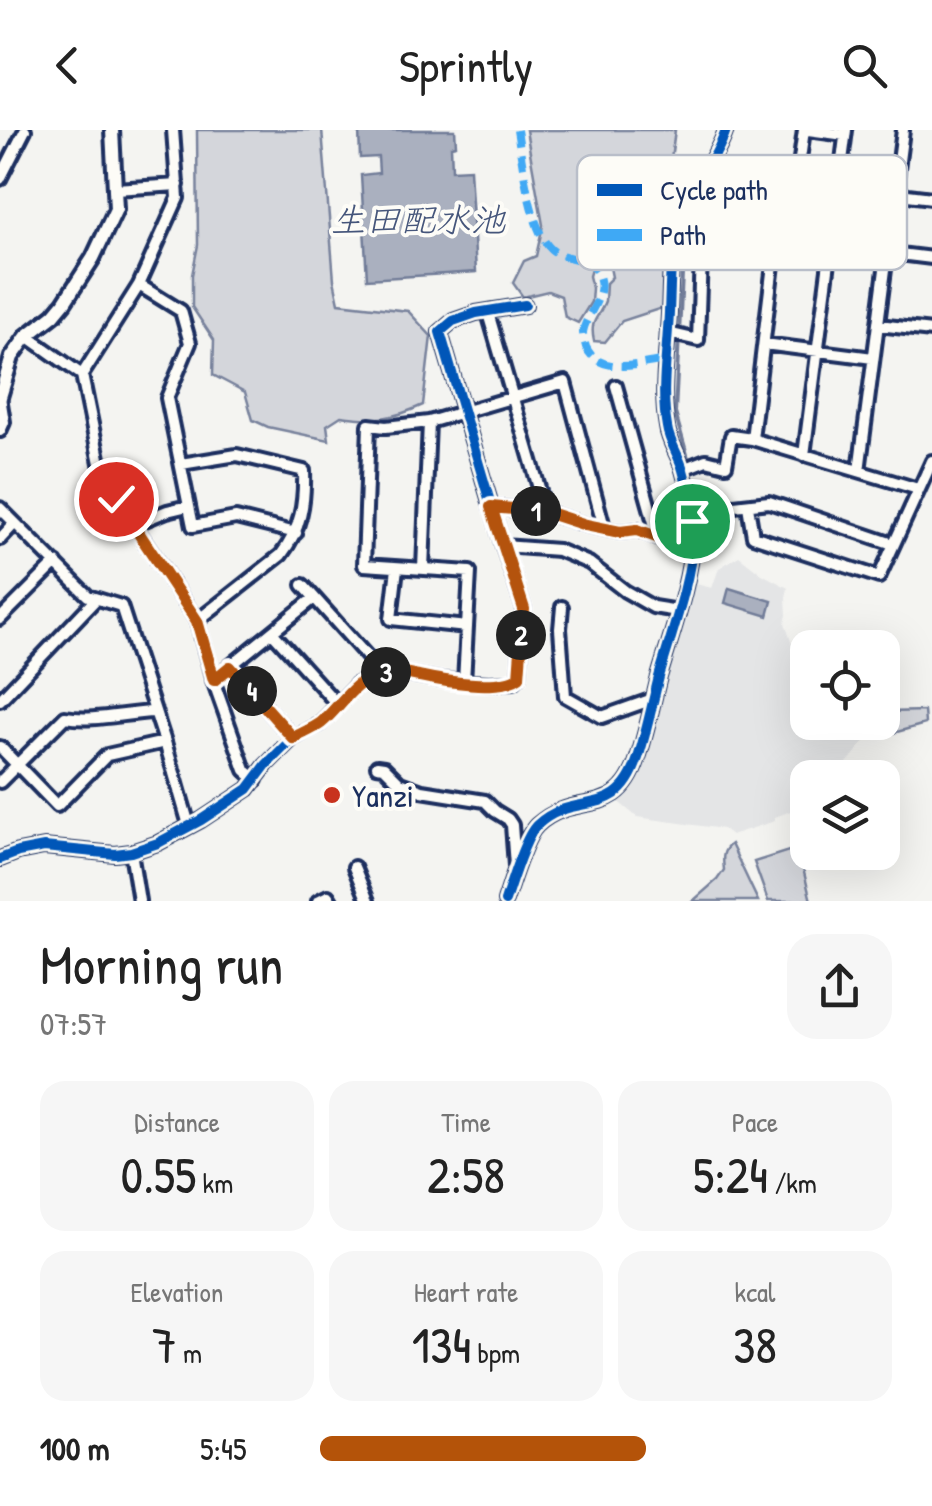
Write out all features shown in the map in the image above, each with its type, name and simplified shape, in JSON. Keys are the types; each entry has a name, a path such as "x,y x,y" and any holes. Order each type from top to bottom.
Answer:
{"street":[{"path":"0,178 25,130"},
{"path":"0,432 4,422 0,398 12,357 26,336 64,303 93,258 116,209 112,130"},
{"path":"173,130 178,198 139,284 82,375 103,478 197,621 245,770 256,780"},
{"path":"715,155 726,130"},
{"path":"802,155 806,130 846,133"},
{"path":"899,155 902,130"},
{"path":"116,189 178,185"},
{"path":"907,195 932,198"},
{"path":"907,255 932,258"},
{"path":"505,901 534,826 561,810 612,797 624,786 638,761 678,611 693,536 683,468 667,432 666,420 663,376 671,270"},
{"path":"668,334 698,340 700,270"},
{"path":"752,439 773,270"},
{"path":"804,455 828,270"},
{"path":"859,471 885,270"},
{"path":"139,284 181,312 190,342 167,398 193,526 236,518 296,533"},
{"path":"0,860 44,847 116,854 158,844 248,788 293,738 320,724 357,684 382,672 464,682 514,682 519,677 524,609 440,332 453,320 525,305"},
{"path":"488,313 546,512"},
{"path":"878,325 932,331"},
{"path":"26,336 82,375"},
{"path":"764,344 873,358"},
{"path":"464,682 470,572 364,564 369,424 386,427 430,422 564,382 604,527"},
{"path":"616,386 655,526 654,535"},
{"path":"423,569 430,422"},
{"path":"683,468 706,460 726,465 731,436 918,489"},
{"path":"181,464 237,454 304,471 305,500 296,533 281,555 197,621"},
{"path":"748,506 753,536 879,578 932,460"},
{"path":"691,510 769,502 893,544"},
{"path":"133,525 188,506"},
{"path":"491,507 546,512 620,532 637,530 668,541 693,536"},
{"path":"0,508 88,596 121,606 189,825"},
{"path":"0,539 16,524"},
{"path":"503,546 558,550 589,563 625,591 653,606 678,611"},
{"path":"0,619 56,563"},
{"path":"397,568 391,620 467,627"},
{"path":"303,586 382,672"},
{"path":"214,680 314,598"},
{"path":"0,700 96,600"},
{"path":"562,607 565,696 602,717 653,700"},
{"path":"272,632 337,704"},
{"path":"230,667 293,738"},
{"path":"0,782 65,716 80,720 154,712"},
{"path":"0,747 58,806 108,756 165,742"},
{"path":"376,766 384,768 400,784 485,801 512,826 516,872"},
{"path":"131,852 139,901"},
{"path":"354,867 368,901"},
{"path":"318,901 328,896 331,901"}],"shaded area":[{"path":"197,130 322,130 339,303 408,311 431,336 423,405 383,418 341,416 327,425 329,440 253,420 245,392 213,375 214,340 192,307 192,275 198,245"},
{"path":"526,130 675,130 672,155 577,155 577,270 591,270 592,288 591,302 578,323 565,317 561,296 548,291 523,297 513,283 524,261 536,256 543,225"},
{"path":"611,270 667,270 665,307 622,321 605,342 594,341 595,320 605,301 606,283 612,277"},
{"path":"739,556 788,588 785,623 790,638 790,740 866,740 850,760 790,760 790,811 775,817 775,821 731,835 723,829 637,817 616,800 630,787 642,763 646,763 692,583 712,588 719,568"},
{"path":"924,711 925,724 900,731 900,712"},
{"path":"731,844 758,901 693,901 724,870 724,853"},
{"path":"790,851 790,870 803,870 811,901 768,901 754,862"}],"water":[{"name":"生田配水池","path":"359,130 455,130 452,170 470,169 476,272 367,279 361,175 379,173 378,157 360,158"},
{"path":"729,588 772,601 768,616 725,603"}],"waterway":[{"path":"720,155 734,130"},
{"path":"682,270 675,413 688,458"}],"marked path":[{"path":"517,130 528,193 544,240 556,253 577,260"},
{"path":"595,270 600,290 583,332 592,356 600,362 621,366 665,360"}],"cycle path":[{"path":"714,155 726,130"},
{"path":"505,901 523,849 537,825 566,808 607,798 629,778 685,590 693,537 691,511 681,464 668,433 664,403 672,270"},
{"path":"0,859 44,847 115,854 158,843 248,789 293,738 320,724 357,684 381,672 489,683 514,682 519,677 524,609 440,332 453,321 476,313 525,305"}],"place":[{"name":"Yanzi","path":"332,795"}],"route":[{"path":"116,499 197,621 214,680 230,667 293,738 320,724 357,684 382,672 489,684 514,682 519,677 524,609 491,507 546,512 620,532 637,530 668,541 693,536 692,521"}]}
